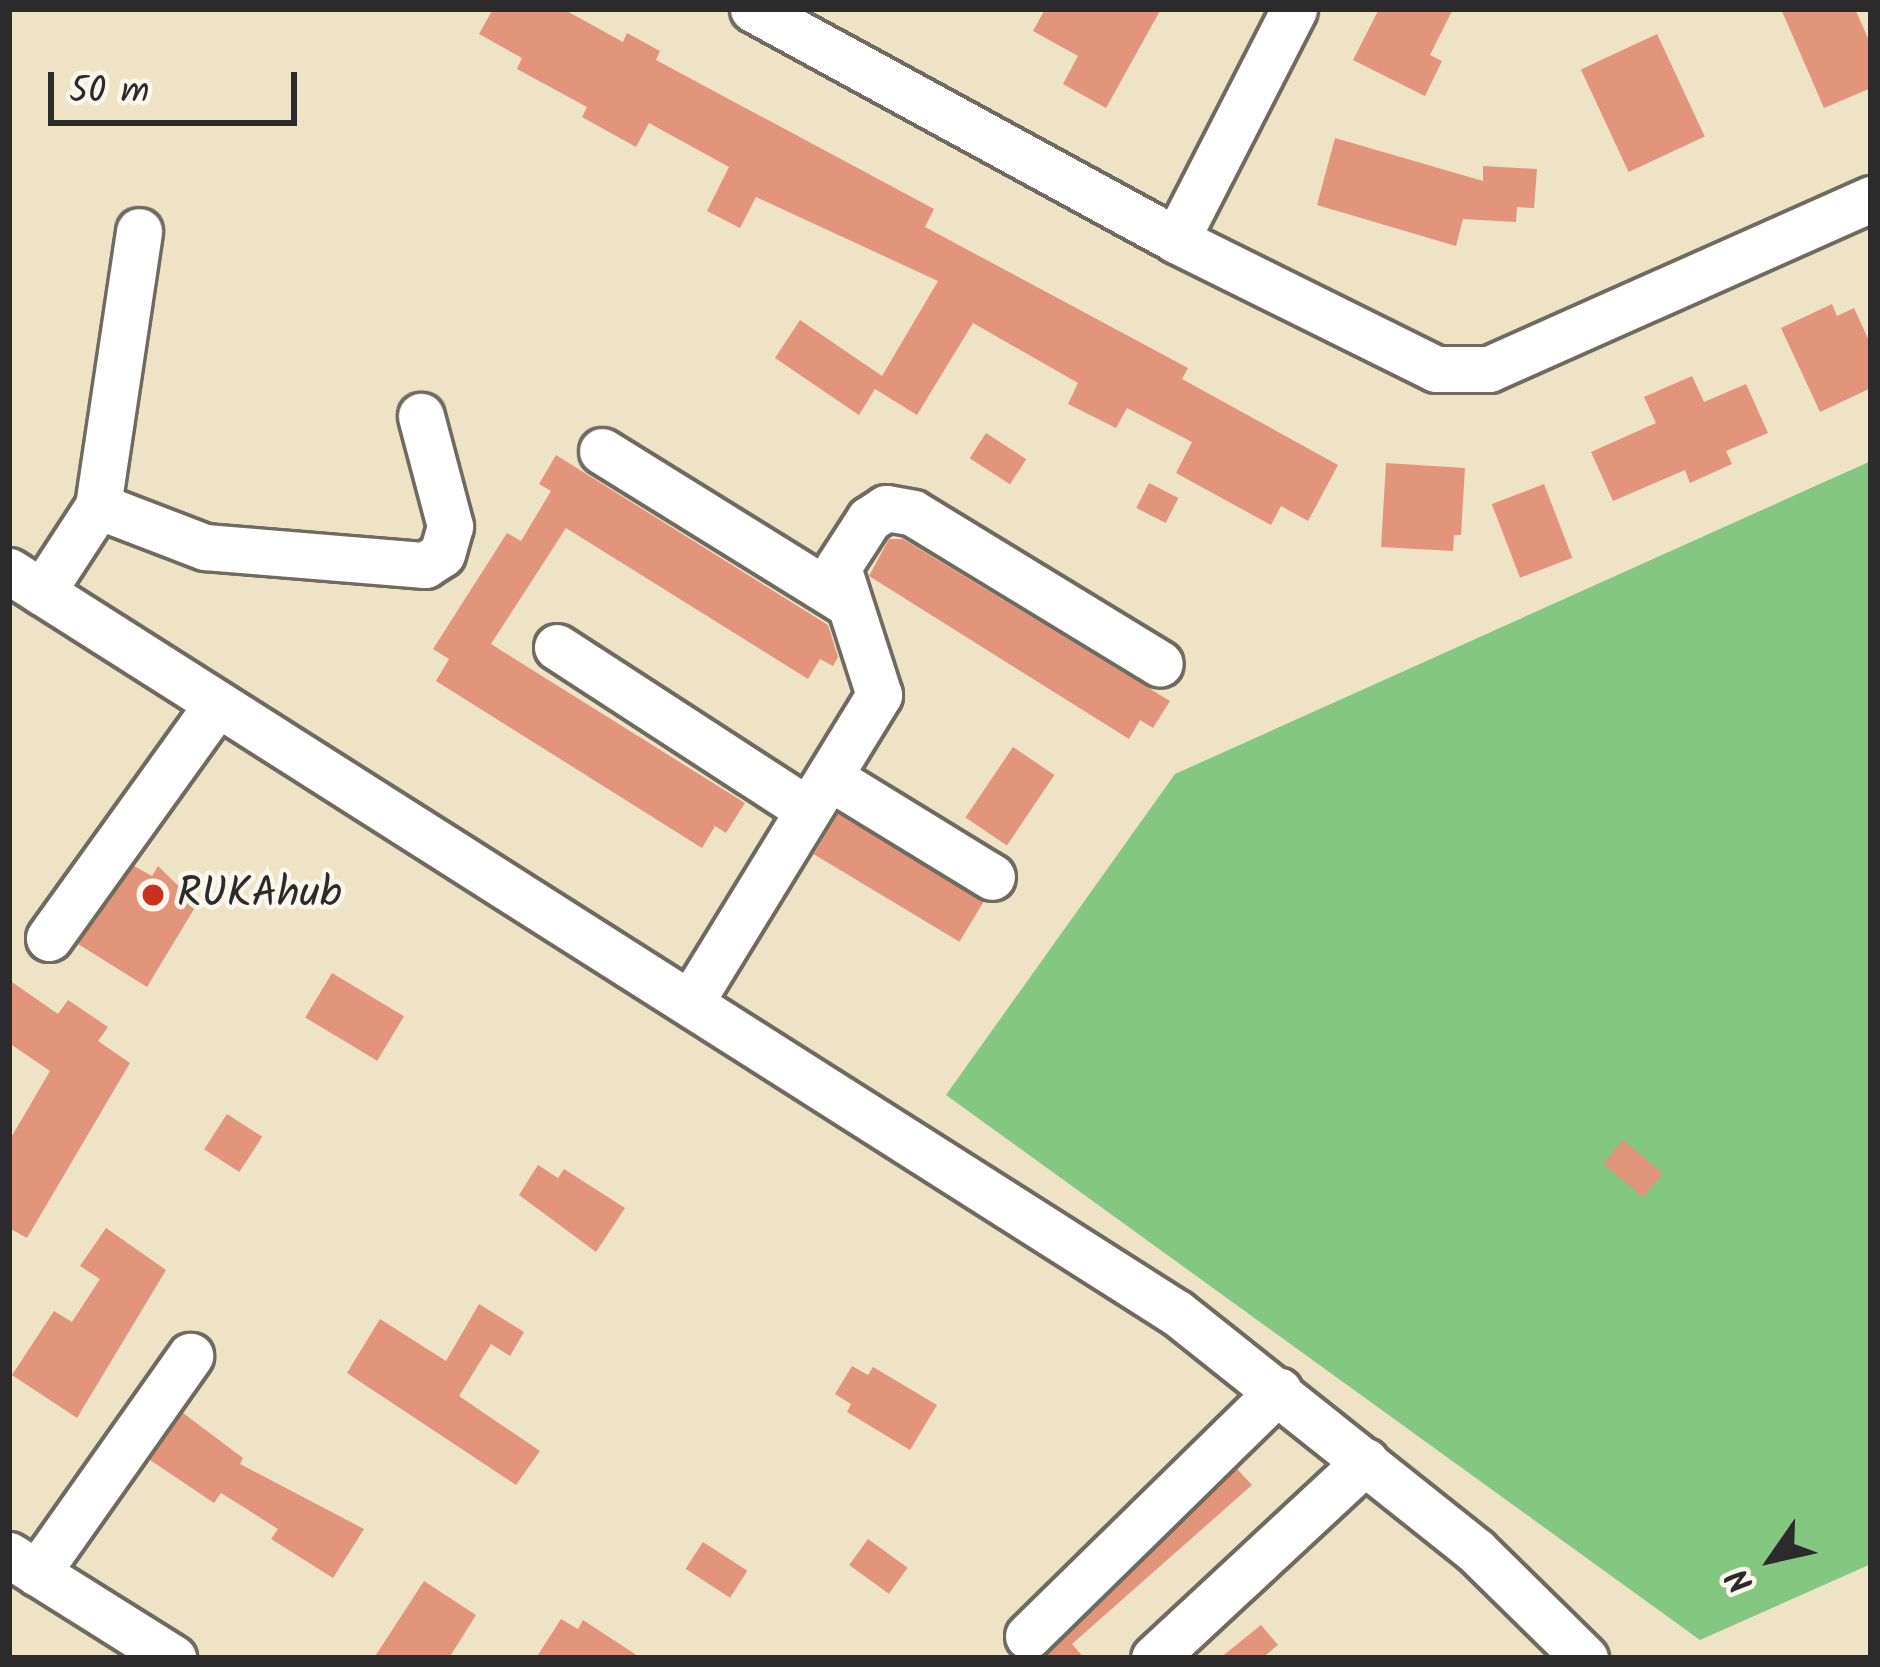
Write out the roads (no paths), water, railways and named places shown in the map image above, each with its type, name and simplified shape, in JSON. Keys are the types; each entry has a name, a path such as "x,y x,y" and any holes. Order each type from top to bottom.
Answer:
{"street":[{"path":"753,9 1408,361 1461,372 1489,369 1871,199"},
{"path":"1176,240 1294,9"},
{"path":"139,231 98,506 26,581 216,706 692,1000 1177,1312 1476,1551 1576,1656"},
{"path":"98,506 205,547 425,565 442,554 449,526 422,416"},
{"path":"602,451 844,601"},
{"path":"692,1000 879,695 844,601 838,567 852,539 886,508 914,513 1160,664"},
{"path":"556,647 819,794 992,877"},
{"path":"49,938 216,706"},
{"path":"173,1658 23,1564 190,1356"},
{"path":"1028,1636 1279,1390"},
{"path":"1154,1658 1366,1461"}],"place":[{"name":"RUKAhub","path":"153,895"}]}
